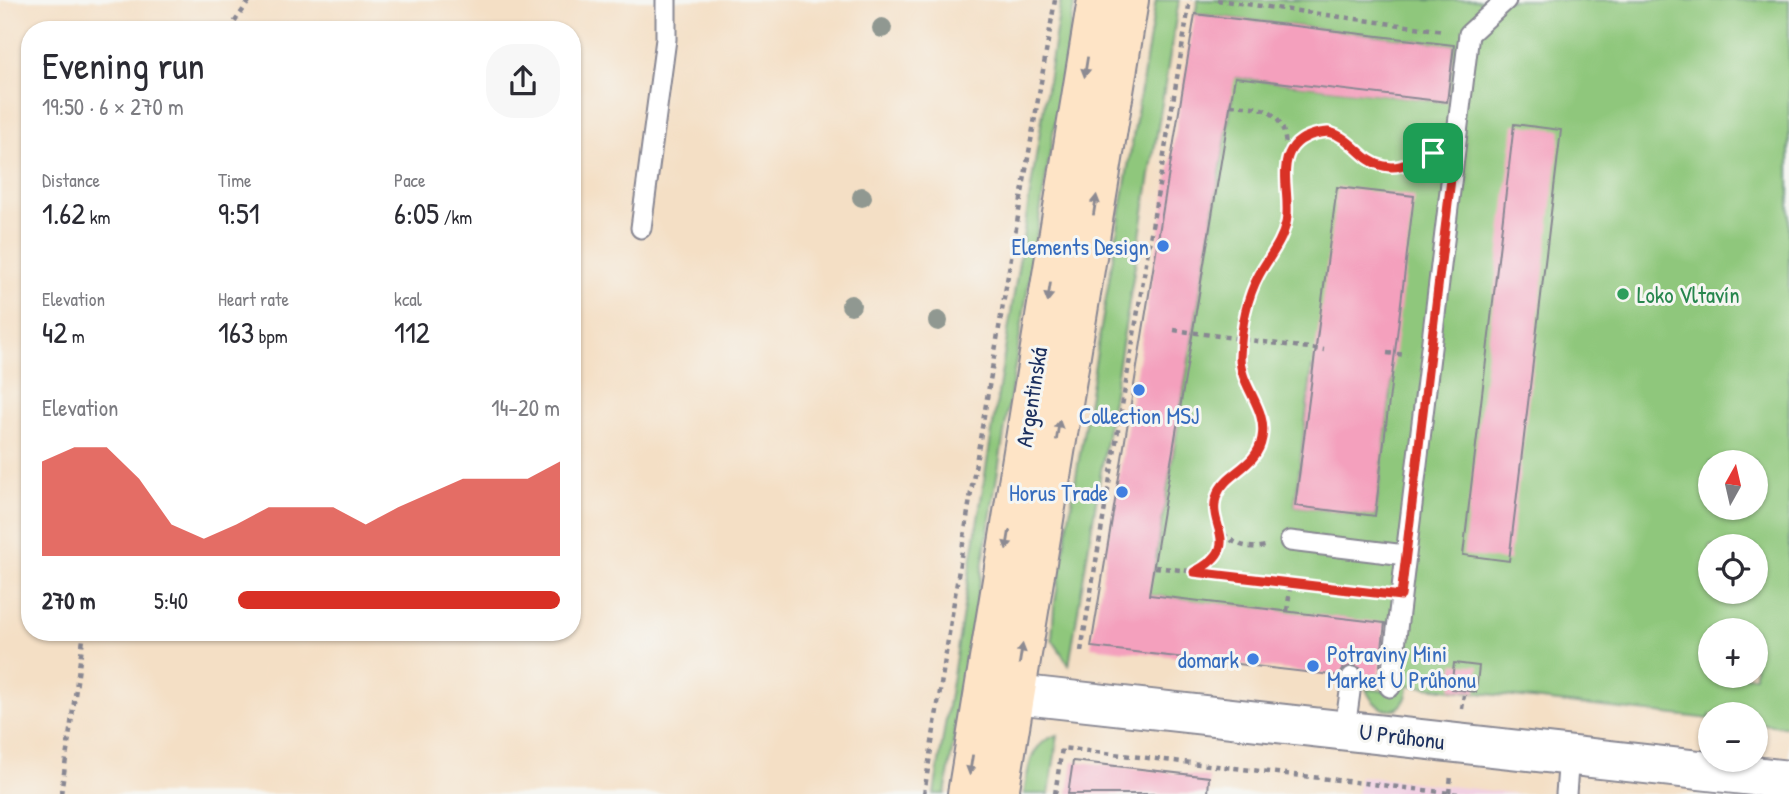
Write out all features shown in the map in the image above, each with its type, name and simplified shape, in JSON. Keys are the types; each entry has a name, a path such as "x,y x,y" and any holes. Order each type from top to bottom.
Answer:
{"main road":[{"name":"Argentinská","path":"967,794 1097,0"},
{"name":"Argentinská","path":"999,794 1129,0"}],"street":[{"name":"U Průhonu","path":"1015,695 1345,729 1789,780"}],"lane":[{"path":"641,228 666,39 666,0"},
{"path":"1390,687 1469,34 1506,0"},
{"path":"1290,541 1405,555"},
{"path":"1345,729 1352,677"},
{"path":"1566,794 1569,755"}],"path":[{"path":"235,21 250,0"},
{"path":"924,794 972,486 1055,0"},
{"path":"1081,651 1190,0"},
{"path":"1217,0 1469,34"},
{"path":"1231,105 1266,110 1283,129 1286,223 1276,248 1254,284 1248,301 1242,339 1241,366 1262,417 1262,440 1250,463 1222,486 1217,496 1216,519 1229,540 1252,548 1290,541"},
{"path":"1286,163 1292,149 1302,139 1319,133 1338,134 1365,158 1382,166 1401,167 1433,153 1454,154"},
{"path":"1174,330 1324,350"},
{"path":"1194,572 1205,566 1219,551 1221,530"},
{"path":"1155,567 1401,596"},
{"path":"1287,611 1290,583"},
{"path":"61,794 83,641"},
{"path":"1055,794 1062,748 1458,794"}],"shaded area":[{"path":"1360,776 1520,794 1357,794"}],"green space":[{"path":"1061,0 1075,0 945,794 934,794"},
{"path":"1156,0 1179,0 1069,665 1052,639 1054,608"},
{"name":"Loko Vltavín","path":"1198,0 1789,0 1789,727 1768,725 1768,702 1698,702 1698,718 1408,685 1407,696 1398,708 1384,709 1377,705 1366,689 1396,692 1403,626 1131,593 1134,572 1153,575 1232,99 1212,96 1216,75 1447,102 1454,45 1195,14","holes":["1312,367 1392,377 1375,516 1295,506"]},
{"path":"1058,735 1049,794 1024,794 1029,766 1036,750 1041,744"}],"building":[{"path":"1195,14 1454,45 1447,102 1235,77 1149,595 1385,623 1378,681 1364,679 1360,668 1353,665 1343,669 1340,676 1091,647"},
{"path":"1514,124 1561,130 1509,561 1463,555"},
{"path":"1337,187 1414,196 1375,516 1295,506"},
{"path":"1454,663 1479,666 1476,692 1451,689"},
{"path":"1073,761 1209,777 1208,794 1068,794"}],"place":[{"name":"Elements Design","path":"1163,246"},
{"name":"Loko Vltavín","path":"1623,294"},
{"name":"Collection MSJ","path":"1139,390"},
{"name":"Horus Trade","path":"1122,492"},
{"name":"domark","path":"1253,659"},
{"name":"Potraviny Mini Market U Průhonu","path":"1313,666"}],"route":[{"path":"1328,132 1346,139 1365,158 1382,166 1401,167 1433,153 1454,154 1401,596 1194,572 1205,566 1219,551 1221,530 1214,508 1222,486 1250,463 1262,440 1262,417 1243,375 1240,355 1248,301 1286,223 1286,163 1292,149 1310,135 1328,132"}]}
